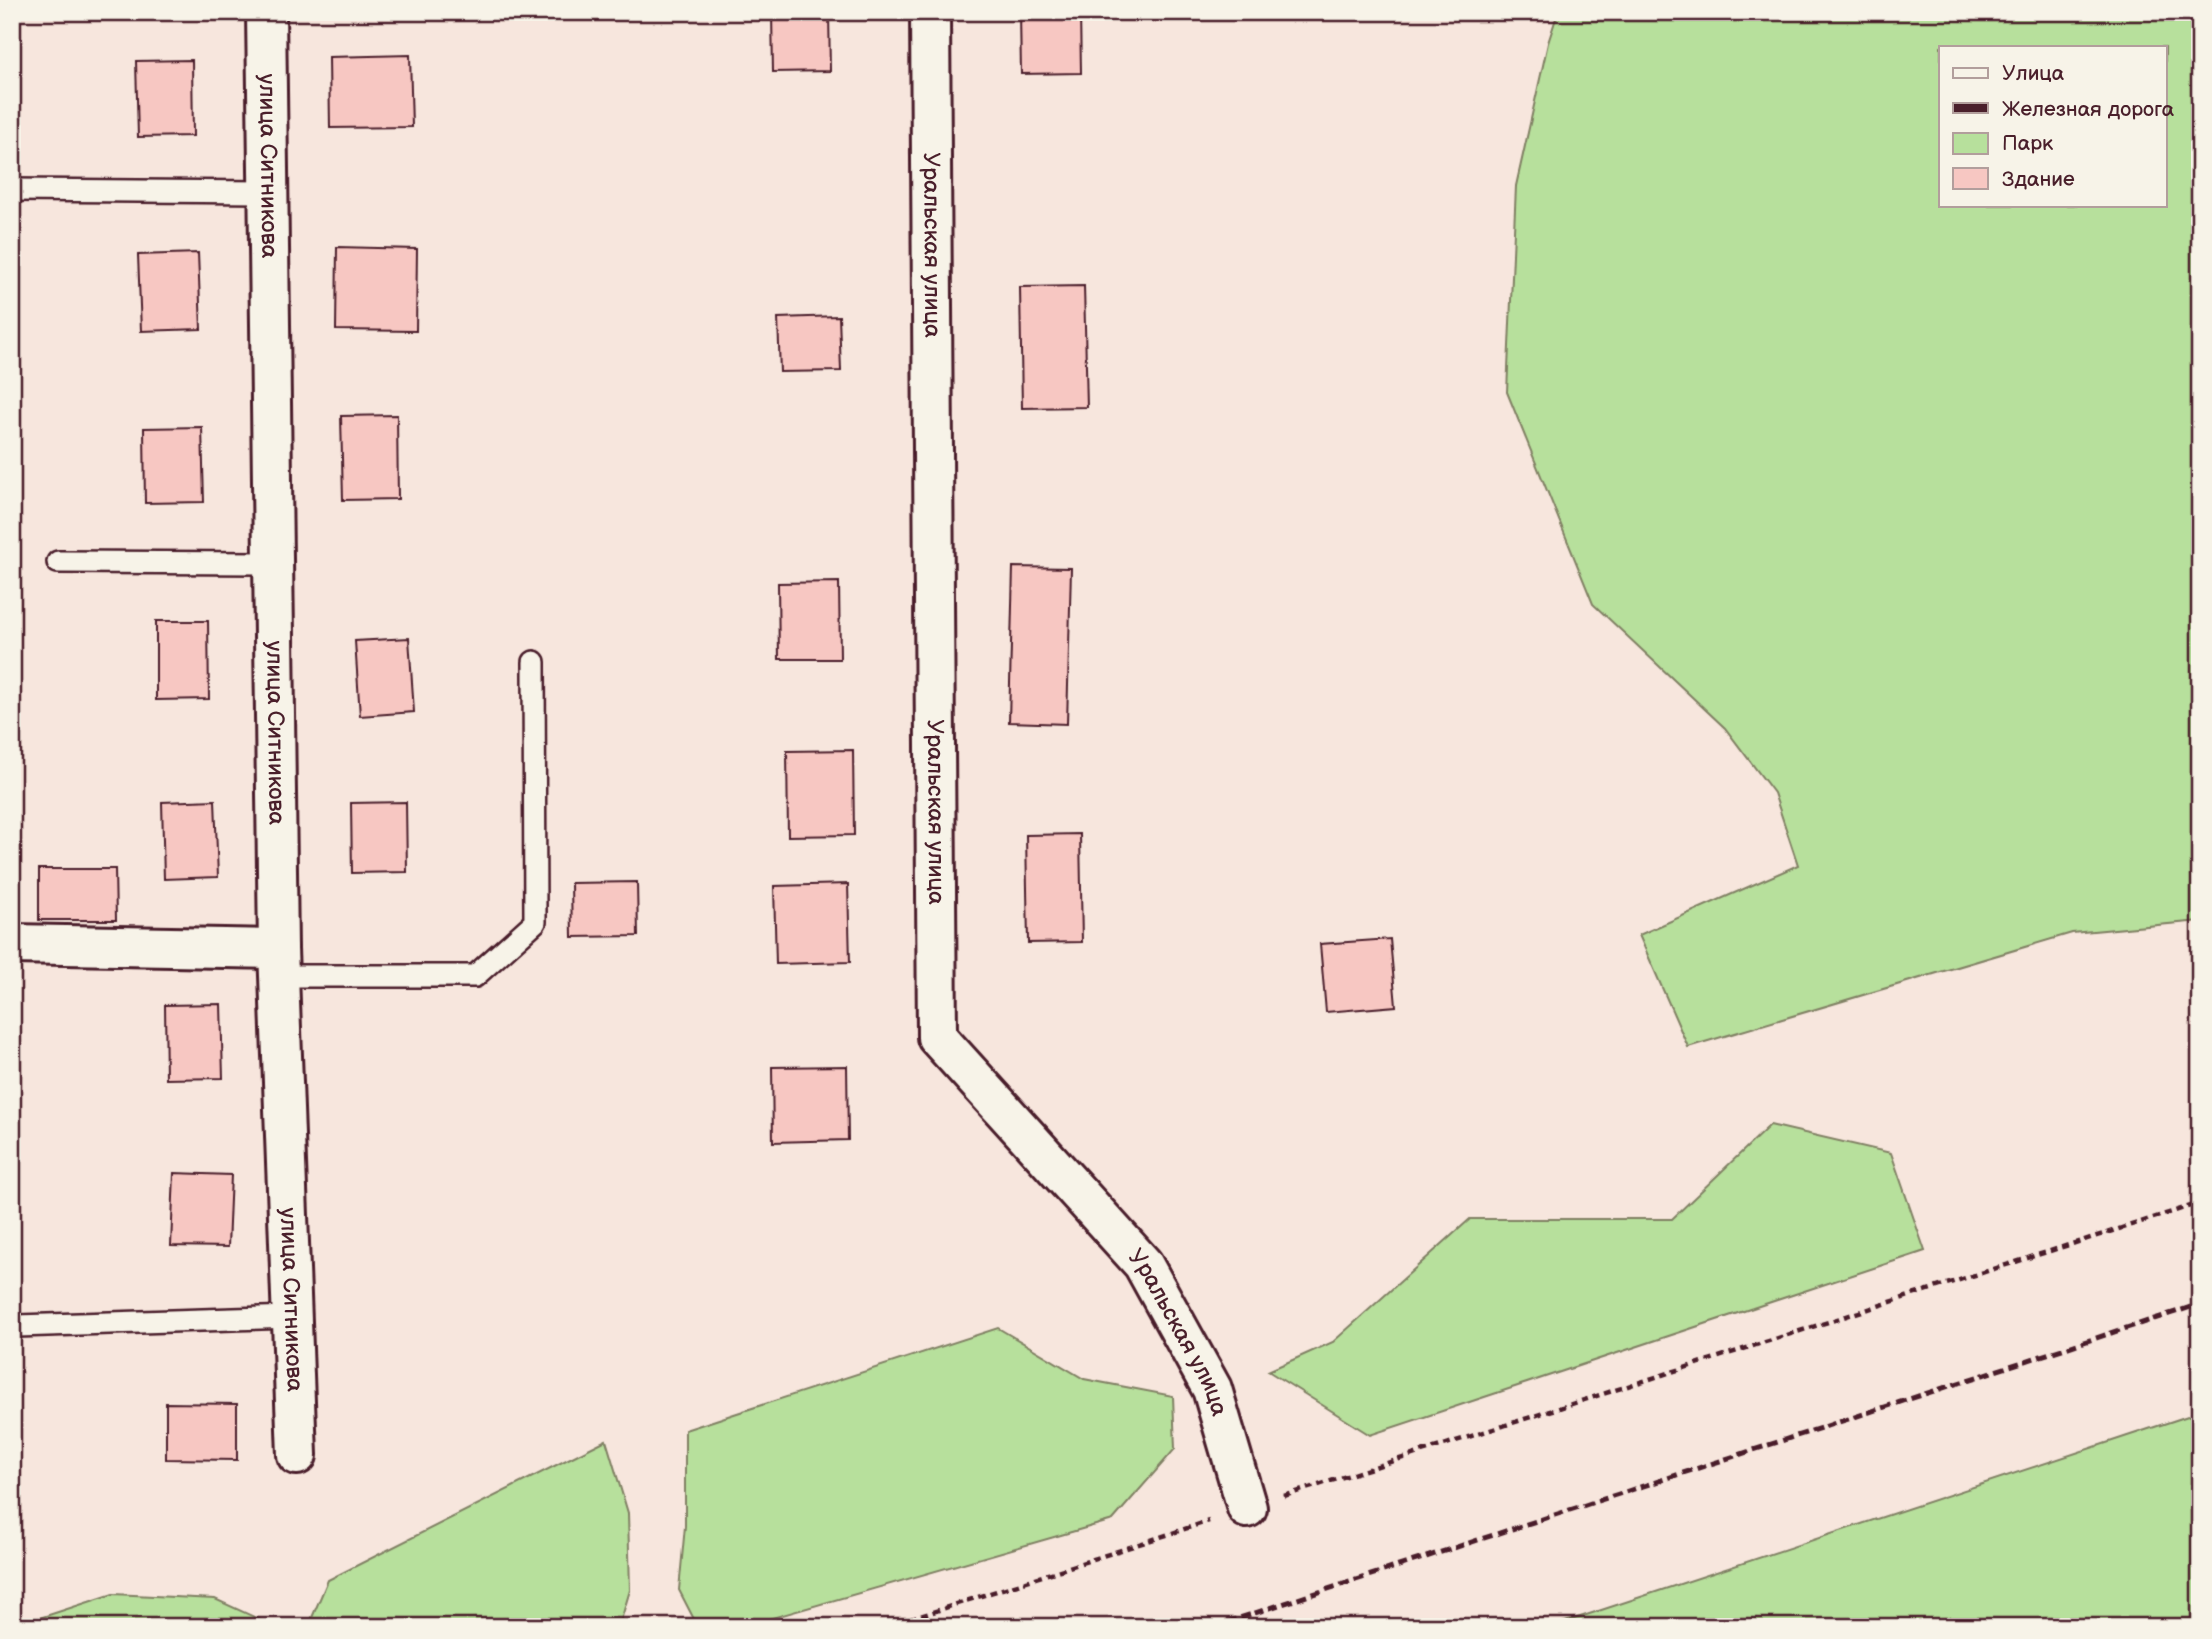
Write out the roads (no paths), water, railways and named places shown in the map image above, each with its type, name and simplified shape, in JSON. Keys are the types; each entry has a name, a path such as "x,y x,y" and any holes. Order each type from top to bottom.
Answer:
{"street":[{"name":"улица Ситникова","path":"266,12 279,963 297,1455"},
{"name":"Уральская улица","path":"930,12 937,1037 1143,1264 1212,1390 1247,1508"},
{"path":"12,944 279,963"}],"lane":[{"path":"12,190 268,192"},
{"path":"58,562 273,563"},
{"path":"279,963 475,976 535,922 534,662"},
{"path":"17,1326 292,1317"}],"railway":[{"path":"1212,1627 2200,1304"}]}
